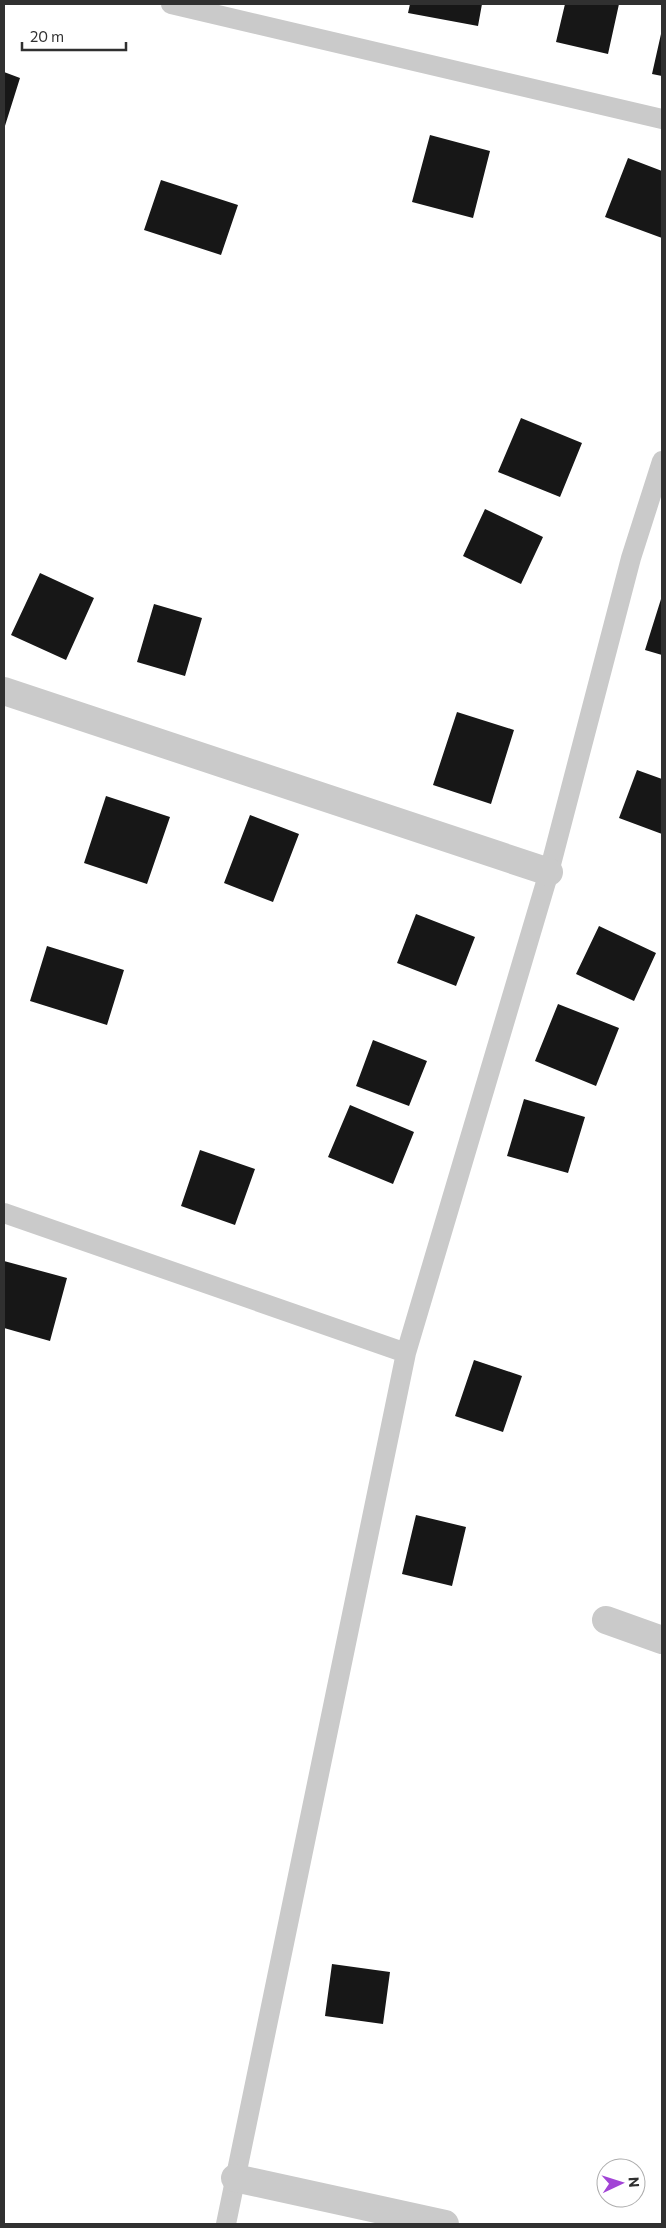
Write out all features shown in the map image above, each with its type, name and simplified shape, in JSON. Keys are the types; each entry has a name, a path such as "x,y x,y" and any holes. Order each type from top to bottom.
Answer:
{"street":[{"path":"4,692 549,872"},
{"path":"606,1620 662,1640"},
{"path":"235,2178 446,2224"}],"lane":[{"path":"171,4 662,119"},
{"path":"226,2224 406,1354 549,872 631,558 662,461"},
{"path":"4,1213 406,1354"}],"building":[{"path":"410,4 482,4 478,26 408,13"},
{"path":"565,4 619,4 608,54 556,42"},
{"path":"662,34 662,76 652,74"},
{"path":"4,72 20,78 4,129"},
{"path":"430,135 490,151 473,218 412,202"},
{"path":"628,158 662,171 662,238 605,217"},
{"path":"161,180 238,205 221,255 144,230"},
{"path":"521,418 582,443 560,497 498,472"},
{"path":"485,509 543,537 521,584 463,556"},
{"path":"40,573 94,598 66,660 11,635"},
{"path":"662,599 662,655 645,650"},
{"path":"154,604 202,618 185,676 137,662"},
{"path":"457,712 514,730 491,804 433,785"},
{"path":"637,770 662,779 662,834 619,818"},
{"path":"106,796 170,817 147,884 84,863"},
{"path":"250,815 299,834 273,902 224,883"},
{"path":"416,914 475,937 456,986 397,963"},
{"path":"599,926 656,953 634,1001 576,974"},
{"path":"47,946 124,970 107,1025 30,1001"},
{"path":"558,1004 619,1028 596,1086 535,1061"},
{"path":"373,1040 427,1061 409,1106 356,1086"},
{"path":"524,1099 585,1117 568,1173 507,1156"},
{"path":"350,1105 414,1132 393,1184 328,1157"},
{"path":"200,1150 255,1169 235,1225 181,1206"},
{"path":"4,1261 67,1278 50,1341 4,1328"},
{"path":"474,1360 522,1376 503,1432 455,1416"},
{"path":"416,1515 466,1527 452,1586 402,1574"},
{"path":"332,1964 390,1972 383,2024 325,2016"}]}
